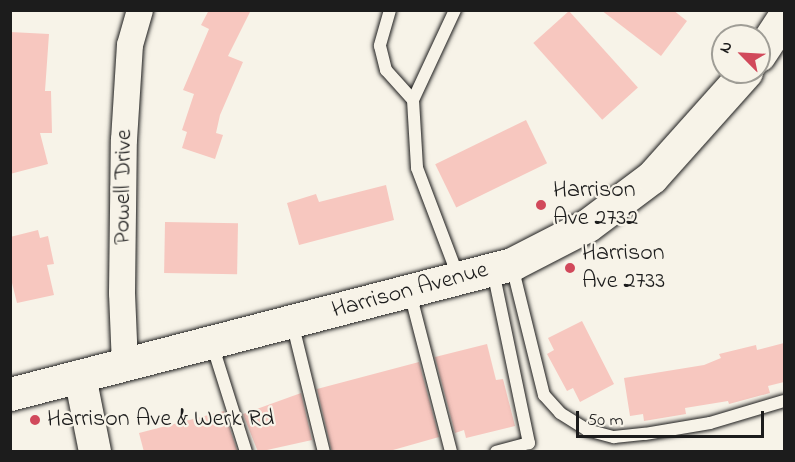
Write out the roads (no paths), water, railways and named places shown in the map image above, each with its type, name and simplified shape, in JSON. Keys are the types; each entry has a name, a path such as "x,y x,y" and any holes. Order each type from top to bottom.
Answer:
{"main road":[{"path":"771,37 784,17"},
{"name":"Harrison Avenue","path":"10,394 459,280 502,267 588,225 652,177 715,111 736,84"}],"street":[{"name":"Powell Drive","path":"125,365 122,303 124,140 130,45 141,10"},
{"path":"80,376 95,452"}],"lane":[{"path":"390,10 381,46 386,70 413,100"},
{"path":"455,10 413,100 417,168 459,280"},
{"path":"502,267 544,395 560,413 587,430 614,437 645,434 721,421 784,401"},
{"path":"496,452 529,443 502,267"},
{"path":"409,292 451,452"},
{"path":"292,322 324,452"},
{"path":"212,343 246,452"}],"place":[{"name":"Harrison Ave 2732","path":"541,205"},
{"name":"Harrison Ave 2733","path":"570,268"},
{"name":"Harrison Ave & Werk Rd","path":"35,420"}]}
